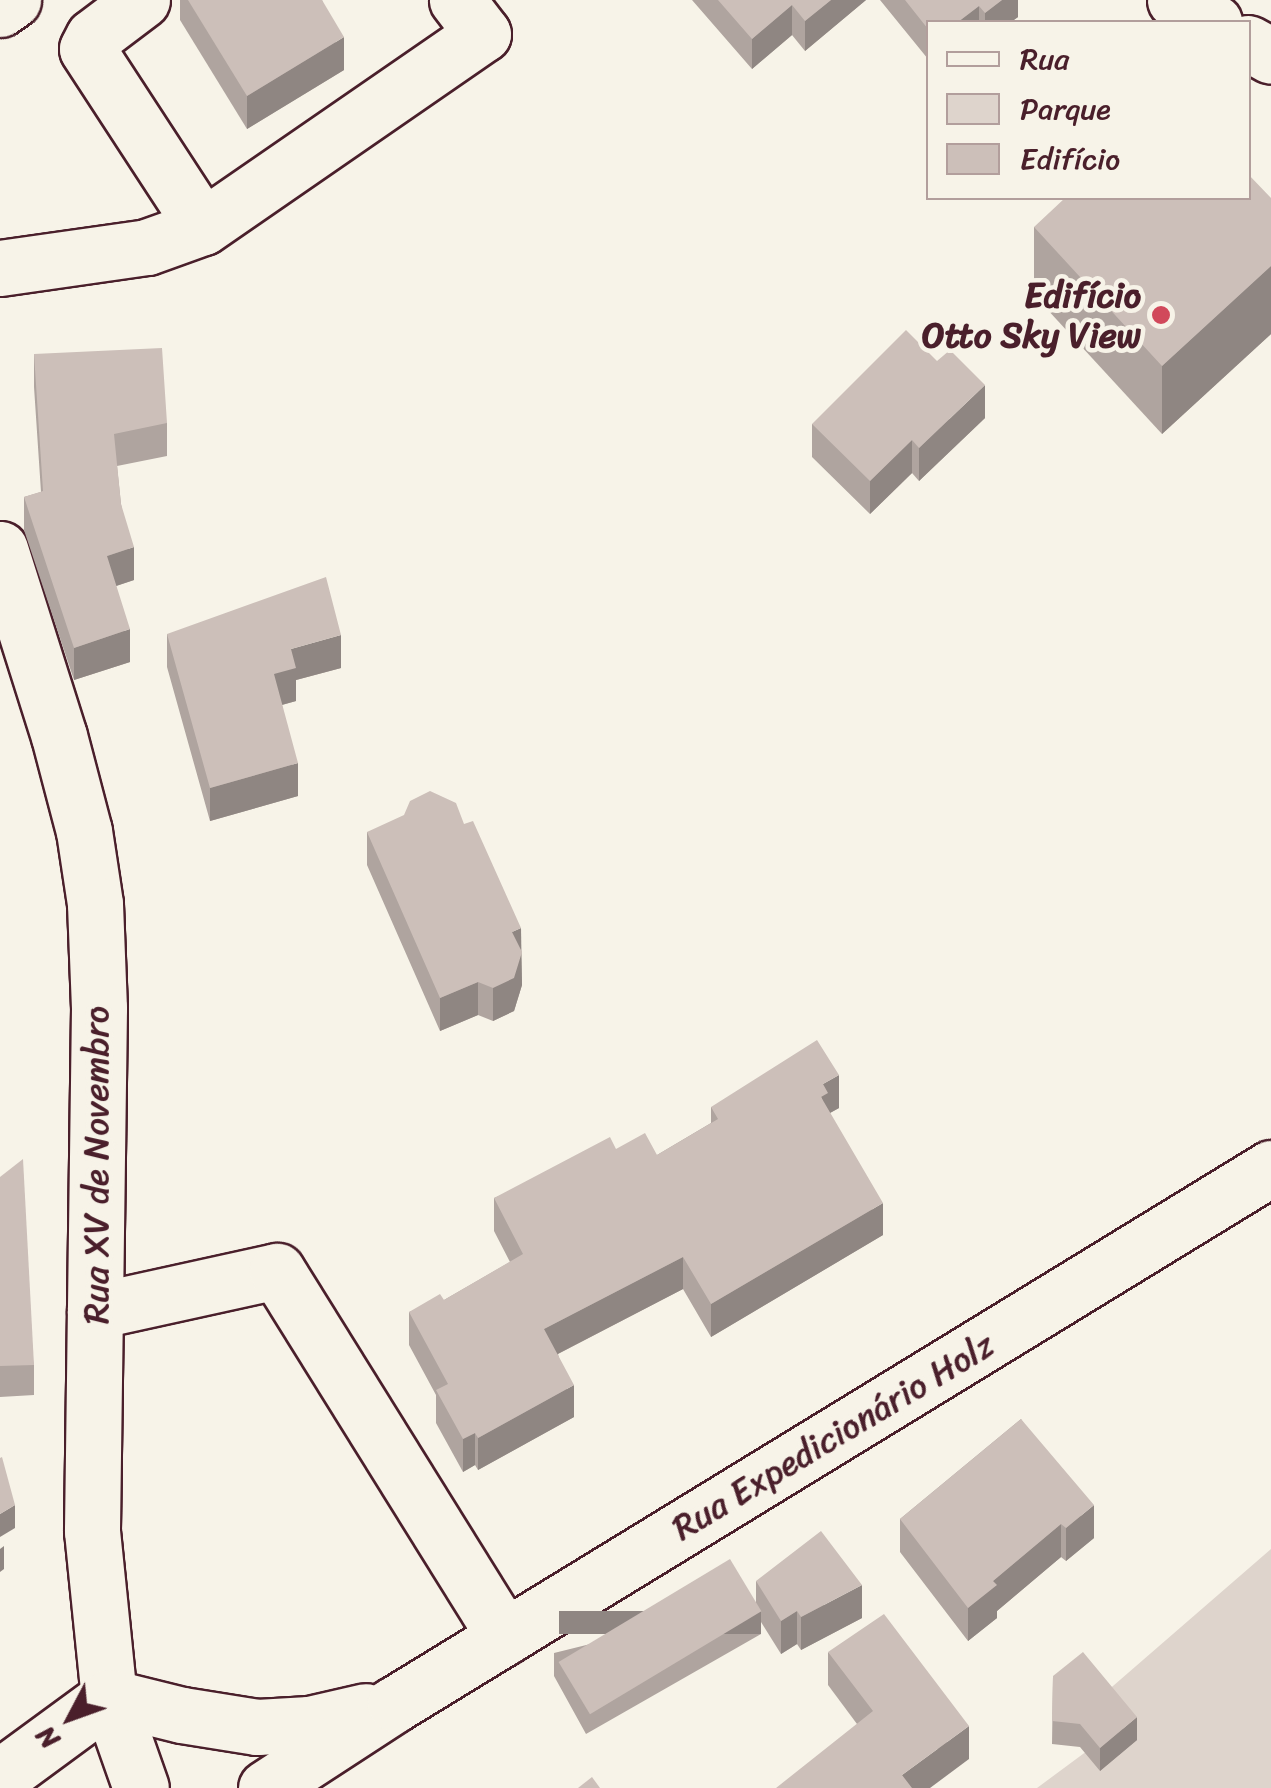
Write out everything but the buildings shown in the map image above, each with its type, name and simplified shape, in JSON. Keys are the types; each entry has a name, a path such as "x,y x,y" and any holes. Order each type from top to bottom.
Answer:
{"main road":[{"path":"0,9 13,0"},
{"path":"142,0 94,37 87,49 203,227"},
{"path":"0,268 147,247 203,227 484,34 457,0"},
{"path":"1176,0 1211,20"},
{"name":"Rua XV de Novembro","path":"0,549 60,736 84,831 95,904 98,1008 92,1531 108,1697 142,1788"},
{"name":"Rua Expedicionário Holz","path":"266,1788 395,1704 1271,1168"},
{"path":"95,1311 276,1271 505,1637"},
{"path":"0,1777 108,1697"},
{"name":"Rua Expedicionário Holz","path":"108,1697 196,1718 257,1727 309,1724 395,1704"}],"green space":[{"path":"1271,1549 1271,1788 1037,1788 1087,1751 1068,1725"}],"place":[{"name":"Edifício Otto Sky View","path":"1161,315"}]}
